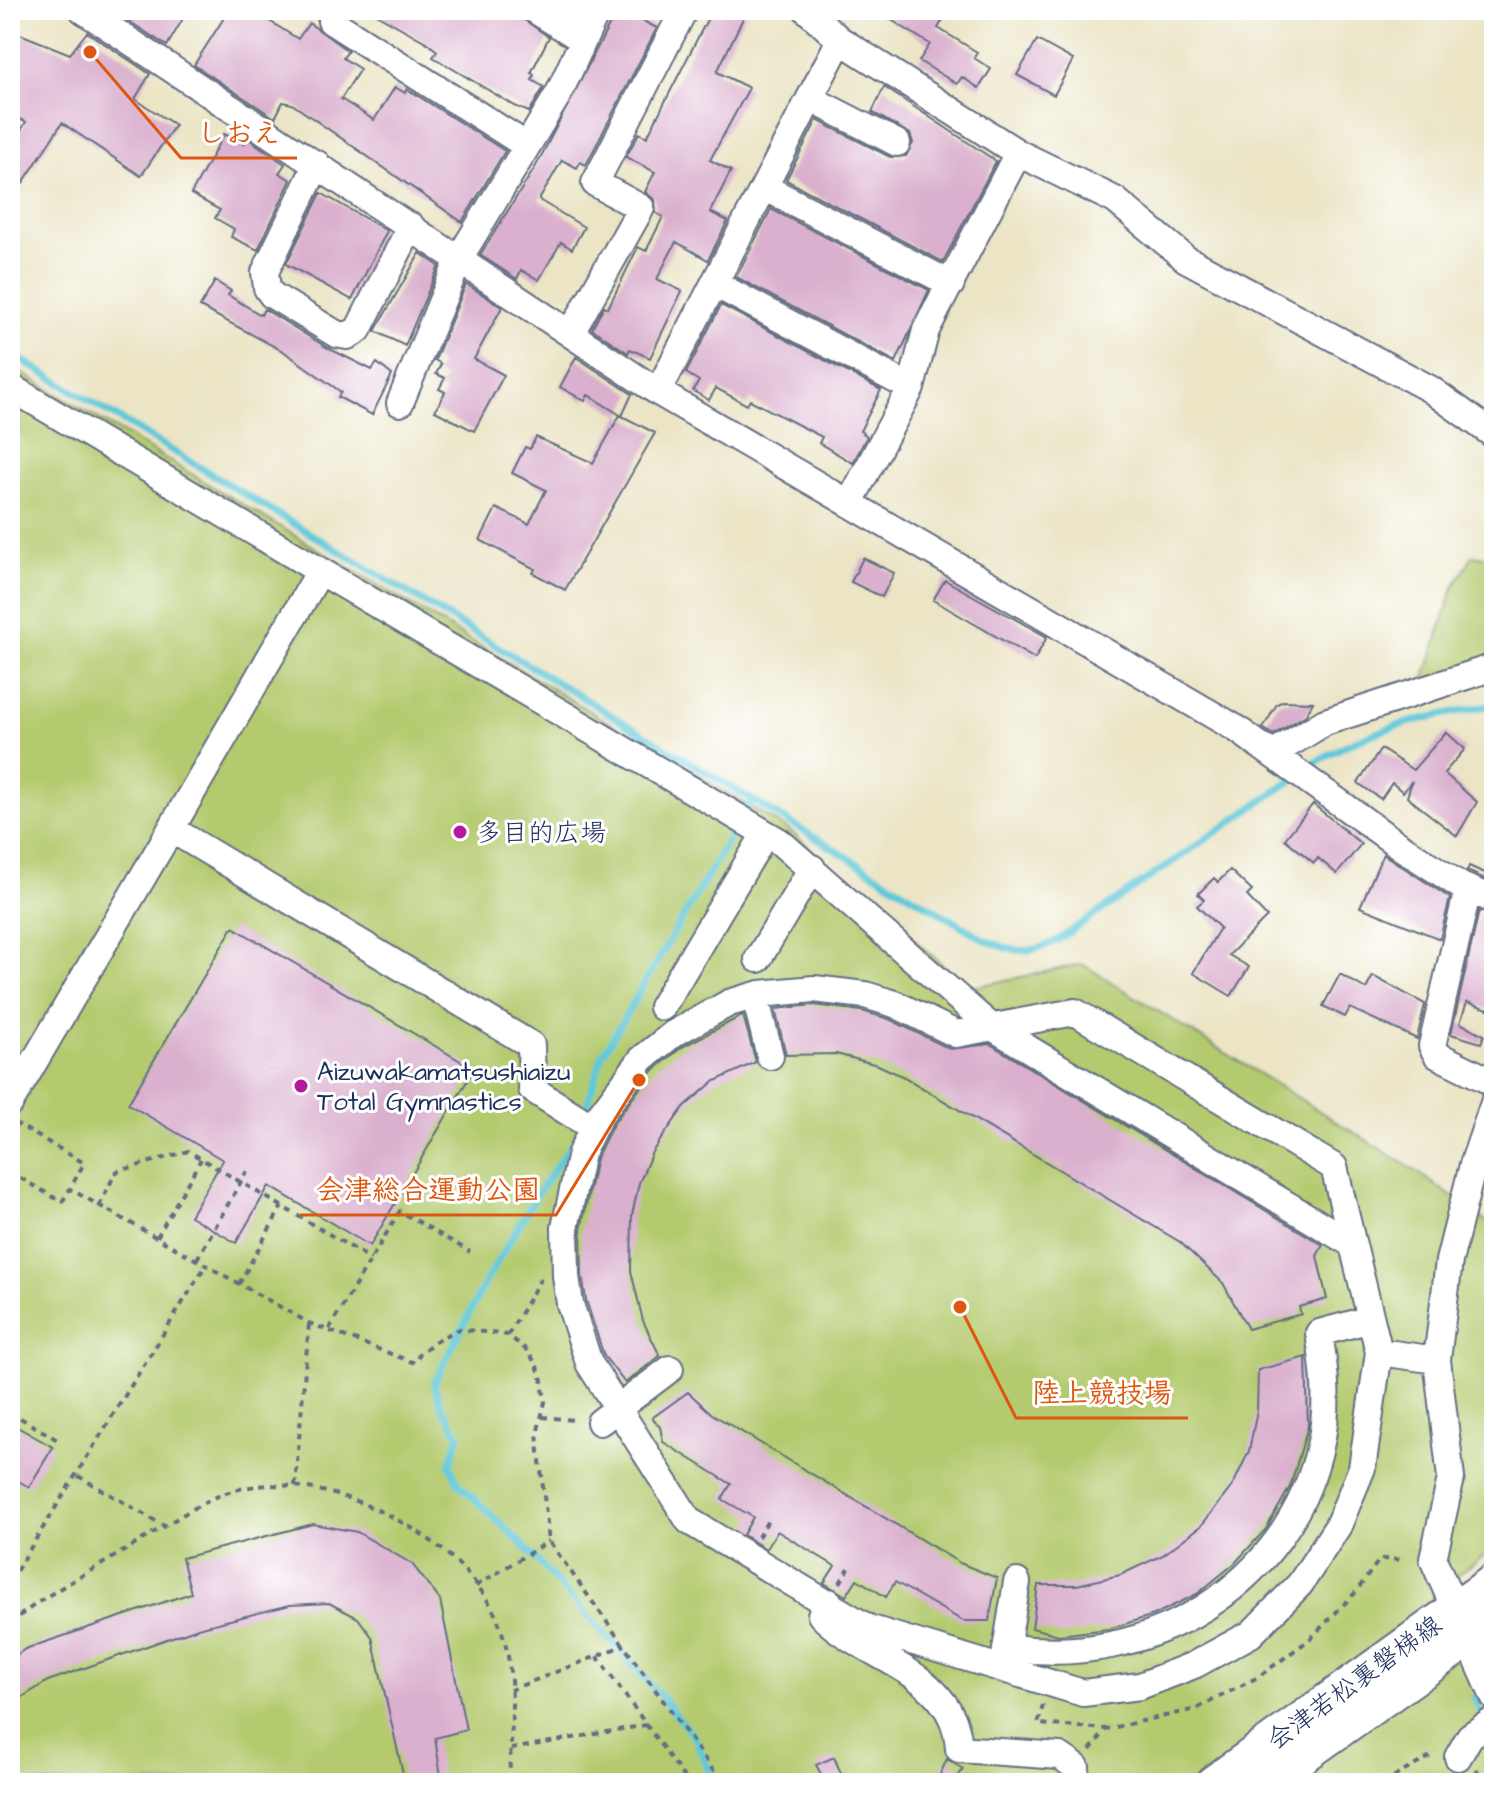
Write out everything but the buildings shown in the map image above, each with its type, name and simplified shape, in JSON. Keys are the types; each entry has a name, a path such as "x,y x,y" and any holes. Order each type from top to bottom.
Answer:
{"main road":[{"name":"会津若松裏磐梯線","path":"1265,1783 1473,1622 1494,1581"},
{"name":"会津若松裏磐梯線","path":"1213,1783 1473,1622"}],"street":[{"path":"83,10 460,257 658,392 1237,729 1401,847 1468,889 1494,900"},
{"path":"535,10 583,40"},
{"path":"400,403 460,257 559,93 597,10"},
{"path":"571,333 641,208 595,183 684,10"},
{"path":"807,10 840,40 1018,153 1115,200 1186,259 1430,389 1494,435"},
{"path":"331,21 527,146"},
{"path":"658,392 840,40"},
{"path":"811,99 897,143"},
{"path":"850,502 911,388 926,330 1018,153"},
{"path":"317,164 265,272 267,288 272,295 336,334 347,336 358,330 411,226"},
{"path":"766,188 951,284"},
{"path":"715,284 911,388"},
{"path":"10,387 765,834 812,868 989,1025 1352,1244"},
{"path":"10,1103 320,571"},
{"path":"1272,754 1325,722 1494,667"},
{"path":"171,829 531,1045 532,1089 592,1127"},
{"path":"662,1007 765,834"},
{"path":"758,959 812,868"},
{"path":"1468,889 1432,1046 1437,1055 1494,1083"},
{"path":"789,990 840,991 895,1004 956,1034 989,1025 1075,1012 1334,1167 1379,1352 1362,1468 1338,1526 1300,1584 1251,1634 1194,1665 1140,1686 1110,1693 1083,1693 1049,1685 1005,1659 868,1628 830,1600 749,1550 689,1521 608,1416 570,1304 566,1276 565,1228 571,1191 592,1127 625,1079 665,1039 729,1003 755,996 789,990"},
{"path":"755,996 770,1056"},
{"path":"1494,1103 1473,1165 1449,1261 1437,1360 1451,1478 1433,1559 1473,1622 1494,1697"},
{"path":"1005,1659 1037,1652 1112,1647 1157,1634 1208,1606 1255,1567 1295,1510 1321,1442 1327,1390 1319,1333 1371,1319"},
{"path":"1379,1352 1437,1360"},
{"path":"608,1416 670,1369"},
{"path":"1005,1659 1017,1582"},
{"path":"830,1600 821,1615 837,1632 918,1676 932,1689 949,1713 959,1749 1060,1756 1076,1767"},
{"path":"1458,1757 1470,1736 1494,1720"}],"path":[{"path":"10,1137 17,1124 84,1163 62,1202 10,1172"},
{"path":"99,1206 116,1172 188,1151 371,1259"},
{"path":"157,1237 201,1159"},
{"path":"196,1260 247,1171"},
{"path":"70,1189 309,1323 415,1363 420,1353 440,1338 460,1329 508,1335 529,1352 541,1374 545,1402 537,1434 549,1541 722,1783"},
{"path":"239,1284 282,1206"},
{"path":"329,1329 400,1211 470,1252"},
{"path":"10,1581 78,1476 206,1265"},
{"path":"508,1335 543,1274"},
{"path":"295,1486 309,1323"},
{"path":"10,1412 61,1442"},
{"path":"542,1417 608,1416"},
{"path":"78,1476 166,1527"},
{"path":"10,1624 58,1590 218,1496 253,1488 295,1486 350,1498 402,1521 448,1551 476,1586 500,1626 510,1690 509,1783"},
{"path":"749,1550 769,1519"},
{"path":"476,1586 549,1541"},
{"path":"1049,1685 1038,1724 1107,1729 1196,1709 1258,1677 1309,1640 1355,1593 1380,1559 1403,1560"},
{"path":"510,1690 625,1645"},
{"path":"597,1656 688,1783"},
{"path":"511,1749 646,1725"},
{"path":"1076,1767 1107,1729"}],"green space":[{"path":"10,366 789,830 969,988 1082,964 1416,1171 1494,1227 1494,1549 1433,1592 1494,1705 1494,1783 10,1783"},
{"path":"1473,555 1494,559 1494,661 1423,684 1453,589"}],"waterway":[{"path":"10,353 985,940 1005,948 1030,950 1058,940 1294,779"},
{"path":"1304,771 1370,735 1419,720 1494,705"},
{"path":"584,1115 602,1056 751,801"},
{"path":"572,1144 541,1188 486,1281 434,1383 441,1406 459,1435 450,1465 458,1483 523,1545 659,1694 696,1740 712,1778 710,1783"},
{"path":"1474,1698 1484,1719"}],"place":[{"name":"しおえ","path":"90,52"},
{"name":"多目的広場","path":"460,832"},
{"name":"会津総合運動公園","path":"639,1080"},
{"name":"Aizuwakamatsushiaizu Total Gymnastics","path":"301,1086"},
{"name":"陸上競技場","path":"960,1307"}]}
